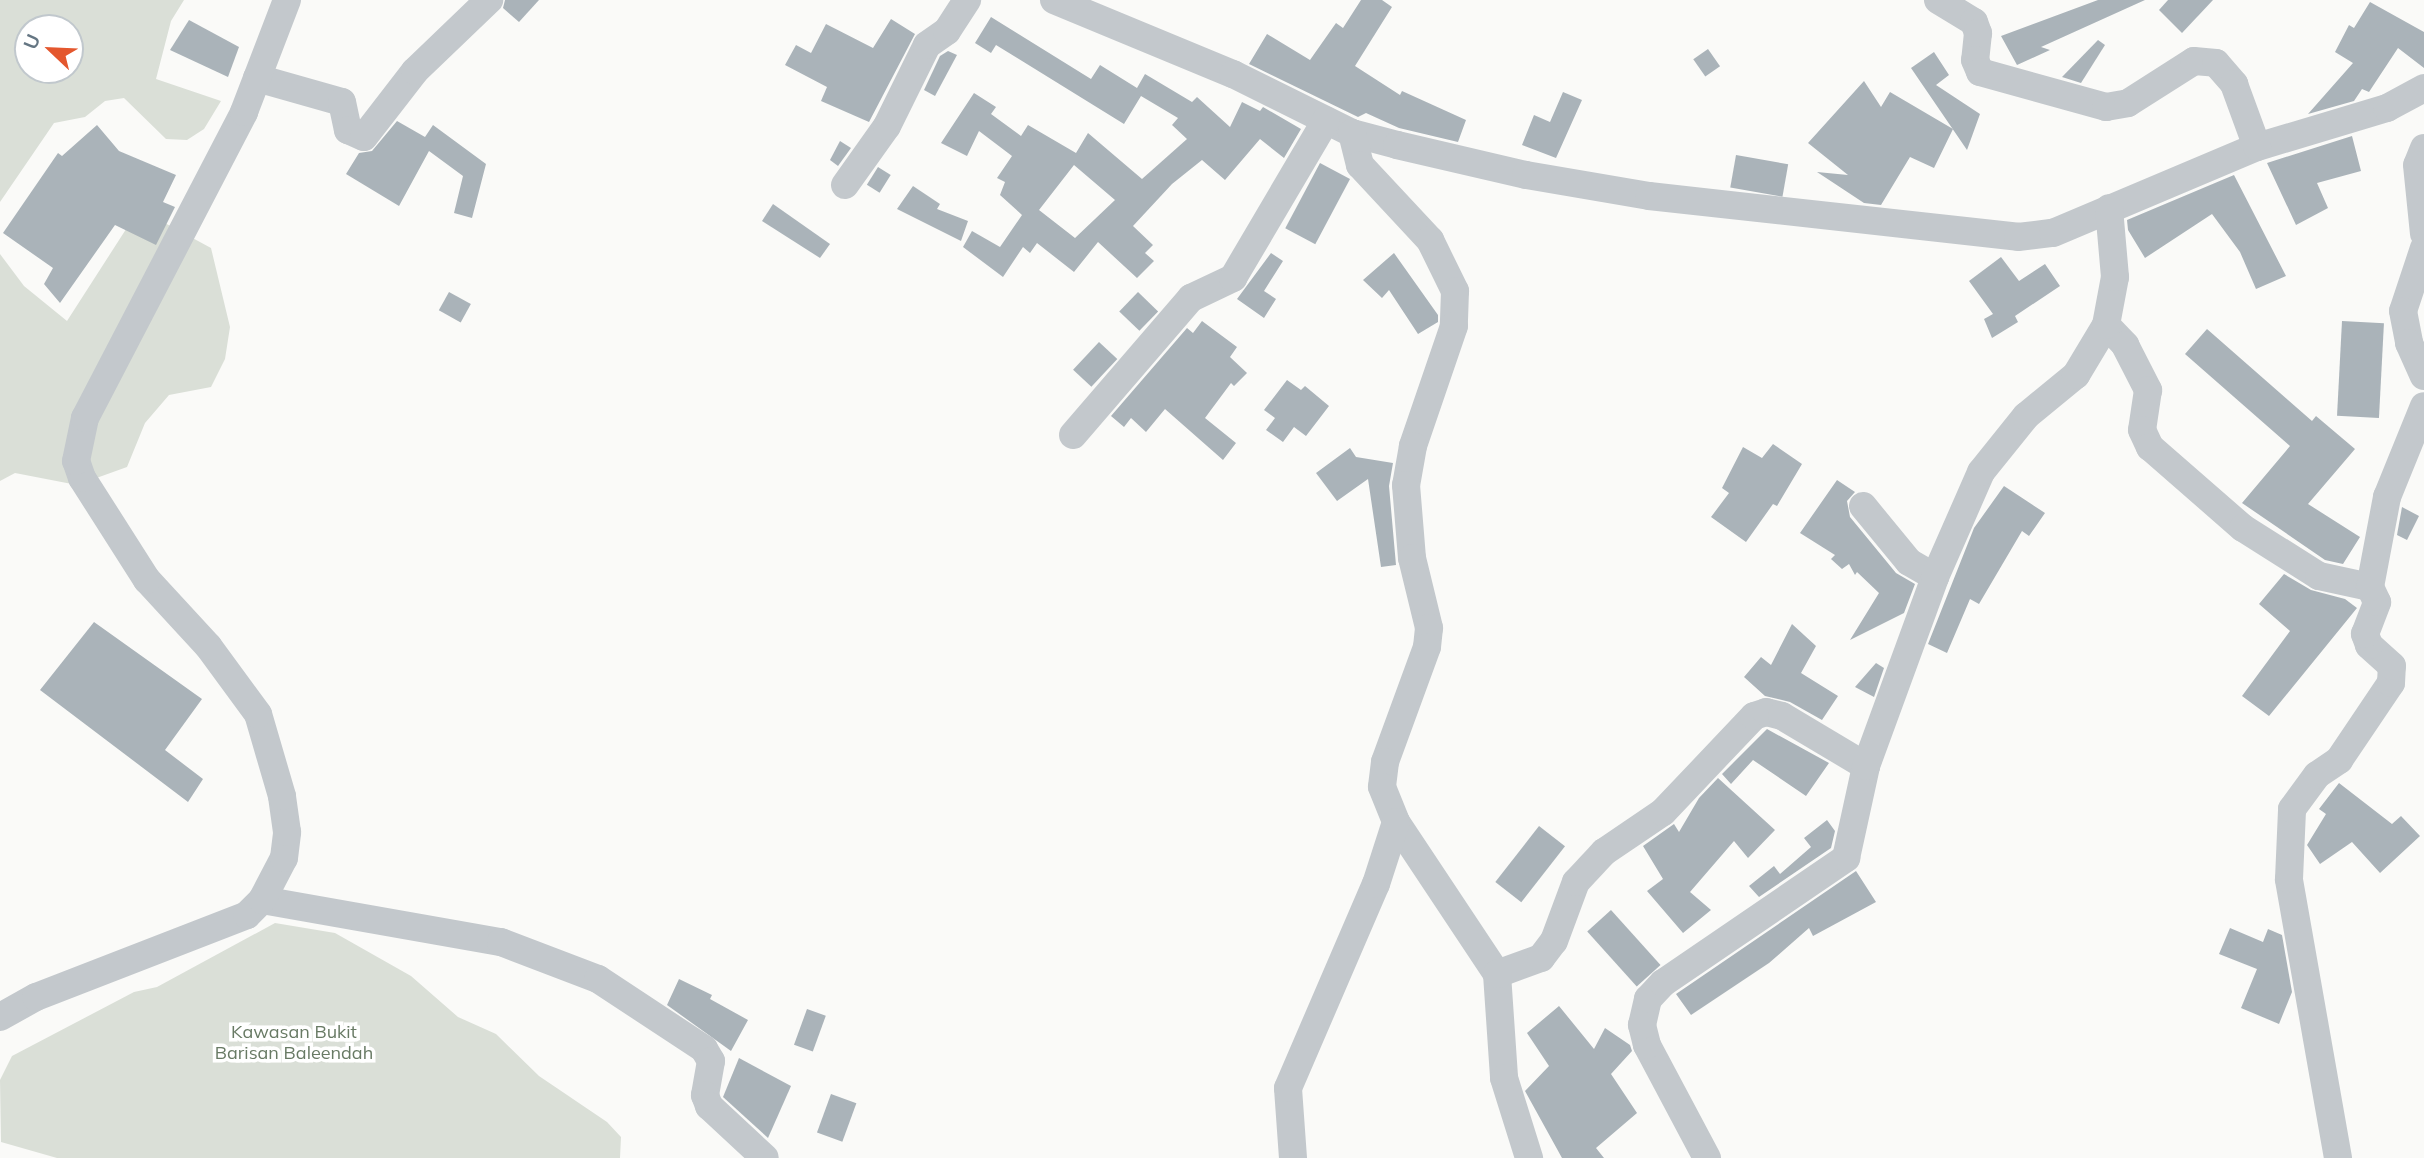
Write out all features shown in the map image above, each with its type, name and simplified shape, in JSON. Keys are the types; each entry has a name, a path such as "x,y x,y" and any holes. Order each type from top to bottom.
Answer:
{"street":[{"path":"0,1017 36,997 247,915 262,900 284,858 287,832 271,751 258,714 208,646 147,580 82,478 76,461 85,418 244,112 288,0"},
{"path":"257,78 342,102 348,130 364,137 415,71 489,0"},
{"path":"845,185 887,126 927,45 947,31 967,0"},
{"path":"1054,0 1185,53 1352,133 1526,175 1649,196 2018,237 2053,233 2257,147 2387,107 2424,88"},
{"path":"1938,0 1974,22 1976,67 1980,72 2106,107 2128,103 2194,61 2221,67 2257,147"},
{"path":"1073,435 1191,298 1233,278 1326,120"},
{"path":"1352,133 1360,165 1430,240 1455,291 1454,326 1413,446 1406,485 1412,558 1429,628 1416,682 1385,762 1382,787 1396,822 1497,974 1504,1079 1530,1158"},
{"path":"2424,148 2417,165 2424,234"},
{"path":"1707,1158 1647,1045 1642,1025 1648,999 1663,983 1846,858 1866,766 1935,577 1988,460 2026,416 2076,375 2106,325 2115,277 2109,208"},
{"path":"2424,248 2403,311 2409,343 2424,376"},
{"path":"2106,325 2125,345 2148,390 2143,430 2150,447 2243,528 2319,576 2370,587"},
{"path":"2338,1158 2287,868 2292,809 2317,775 2339,760 2391,683 2392,666 2368,645 2365,634 2377,601 2370,587 2387,497 2424,406"},
{"path":"1863,506 1909,562 1935,577"},
{"path":"1497,974 1541,958 1554,941 1576,881 1604,852 1663,812 1761,712 1782,716 1866,766"},
{"path":"1293,1158 1287,1088 1376,884 1396,822"},
{"path":"262,900 501,943 598,979 704,1049 711,1061 705,1095 709,1106 765,1158"}],"green space":[{"path":"0,0 184,0 171,21 156,79 221,101 204,129 187,140 166,139 124,98 105,101 85,117 54,123 0,202"},
{"path":"139,209 211,248 230,327 225,359 211,387 169,395 145,423 127,467 77,485 15,473 0,481 0,254 24,286 67,321"},
{"name":"Kawasan Bukit Barisan Baleendah","path":"275,923 335,933 411,976 458,1017 496,1034 539,1076 607,1122 621,1137 620,1158 57,1158 1,1142 0,1080 12,1056 134,992 157,987"}],"building":[{"path":"505,0 539,0 519,22 503,8"},
{"path":"1361,0 1382,0 1392,7 1355,66 1400,95 1402,91 1466,120 1458,142 1399,128 1366,113 1358,117 1249,64 1267,34 1310,60 1336,23 1343,28"},
{"path":"2098,0 2145,0 2041,47 2050,50 2017,65 2001,36"},
{"path":"2168,0 2213,0 2182,33 2159,10"},
{"path":"2370,2 2424,32 2424,68 2398,48 2369,92 2362,89 2354,101 2308,114 2353,63 2335,52 2349,25 2354,28"},
{"path":"991,17 1091,79 1100,65 1137,88 1145,74 1192,102 1197,97 1230,127 1242,102 1260,111 1263,107 1301,129 1284,158 1260,139 1225,180 1202,160 1172,184 1133,226 1153,245 1145,253 1154,261 1137,278 1098,242 1074,272 1037,243 1030,253 1023,247 1003,277 963,247 972,231 1000,247 1022,215 1000,195 1005,182 997,178 1012,156 979,131 967,156 941,143 974,93 996,107 991,114 1021,136 1028,125 1076,153 1088,133 1142,179 1187,139 1172,125 1178,118 1141,96 1124,124 996,45 991,53 975,43","holes":["1074,165 1115,200 1075,238 1039,210"]},
{"path":"891,19 915,34 869,122 821,101 827,87 785,65 796,45 811,53 826,24 873,48"},
{"path":"189,20 239,47 228,77 170,50"},
{"path":"2098,40 2105,45 2081,83 2062,77"},
{"path":"1708,49 1720,66 1705,77 1693,59"},
{"path":"948,51 957,55 935,96 924,90 940,56"},
{"path":"1934,52 1949,75 1936,85 1980,114 1967,150 1911,68"},
{"path":"1864,81 1881,107 1890,92 1953,129 1934,168 1910,157 1881,205 1864,203 1817,172 1848,175 1808,143"},
{"path":"1563,92 1582,100 1556,158 1522,145 1534,115 1550,122"},
{"path":"397,121 425,137 433,125 486,164 472,218 454,213 463,176 429,151 399,206 346,174 359,153 372,151"},
{"path":"97,125 119,151 176,175 163,202 175,207 156,245 115,225 60,303 44,284 53,268 3,233 58,153 62,156"},
{"path":"2352,136 2361,171 2317,183 2328,208 2296,225 2267,163"},
{"path":"840,141 851,148 838,166 830,160"},
{"path":"1736,155 1788,164 1782,197 1730,187"},
{"path":"1320,163 1350,179 1315,244 1285,228"},
{"path":"878,167 891,175 880,193 867,185"},
{"path":"2234,175 2286,276 2256,289 2240,252 2212,214 2145,258 2128,230 2127,220"},
{"path":"913,186 940,204 937,209 968,221 961,241 897,209"},
{"path":"773,204 830,244 820,258 762,221"},
{"path":"1271,253 1283,261 1264,291 1276,299 1264,318 1237,299"},
{"path":"1394,253 1438,315 1438,322 1418,334 1389,290 1382,298 1363,280"},
{"path":"2001,257 2019,281 2045,264 2060,286 2015,316 2018,322 1992,338 1984,319 1993,314 1969,281"},
{"path":"449,292 471,304 461,322 439,310"},
{"path":"1138,292 1158,311 1139,331 1119,311"},
{"path":"1202,321 1237,347 1230,357 1247,373 1234,386 1231,383 1205,418 1236,443 1223,460 1165,409 1146,432 1131,418 1124,427 1111,416 1187,328 1193,333"},
{"path":"2342,321 2384,323 2379,418 2337,416"},
{"path":"2207,329 2312,421 2316,416 2355,449 2308,504 2360,537 2343,564 2325,560 2242,503 2290,446 2185,354"},
{"path":"1099,342 1117,359 1091,387 1073,370"},
{"path":"1287,380 1301,390 1305,386 1329,406 1306,436 1294,427 1283,442 1266,430 1275,418 1264,410"},
{"path":"1773,444 1802,464 1777,506 1773,504 1746,542 1711,517 1729,493 1722,488 1743,447 1762,458"},
{"path":"1350,448 1356,457 1393,463 1389,486 1396,565 1381,567 1368,479 1337,501 1316,473"},
{"path":"1837,480 1855,492 1847,501 1850,517 1896,573 1915,584 1904,613 1850,640 1879,593 1857,572 1855,575 1849,564 1842,569 1831,559 1835,555 1800,533"},
{"path":"2004,486 2045,513 2029,536 2022,531 1979,604 1970,599 1947,653 1928,644 1974,528"},
{"path":"2402,507 2419,516 2407,540 2397,535"},
{"path":"2284,574 2311,590 2345,599 2357,608 2269,716 2242,696 2290,631 2259,604"},
{"path":"94,622 202,699 165,750 203,779 188,802 40,690"},
{"path":"1792,624 1816,646 1801,673 1838,696 1822,720 1790,702 1765,696 1744,677 1761,657 1771,665"},
{"path":"1876,663 1884,668 1874,697 1855,687"},
{"path":"1767,729 1829,763 1806,796 1753,760 1731,784 1722,774"},
{"path":"1718,778 1775,830 1748,858 1734,841 1690,892 1711,910 1683,933 1647,891 1663,879 1643,846 1674,824 1679,832 1699,798"},
{"path":"2339,783 2392,824 2401,816 2420,836 2380,873 2352,842 2320,864 2307,845 2326,814 2319,809"},
{"path":"1827,820 1835,831 1831,848 1759,897 1749,886 1774,866 1780,874 1811,847 1804,838"},
{"path":"1539,826 1565,846 1521,902 1495,882"},
{"path":"1856,871 1876,902 1813,936 1809,928 1769,963 1691,1015 1676,994"},
{"path":"1611,910 1661,965 1637,986 1587,931"},
{"path":"2230,928 2263,942 2268,929 2282,935 2292,992 2279,1024 2241,1008 2257,969 2219,954"},
{"path":"679,979 712,995 710,999 748,1020 731,1051 667,1005"},
{"path":"1559,1006 1594,1049 1605,1028 1630,1045 1632,1051 1611,1074 1637,1113 1596,1148 1604,1158 1562,1158 1525,1091 1549,1066 1527,1033"},
{"path":"807,1009 826,1016 813,1052 794,1045"},
{"path":"739,1058 791,1086 768,1138 723,1097"},
{"path":"831,1094 856,1103 842,1142 817,1133"}]}
